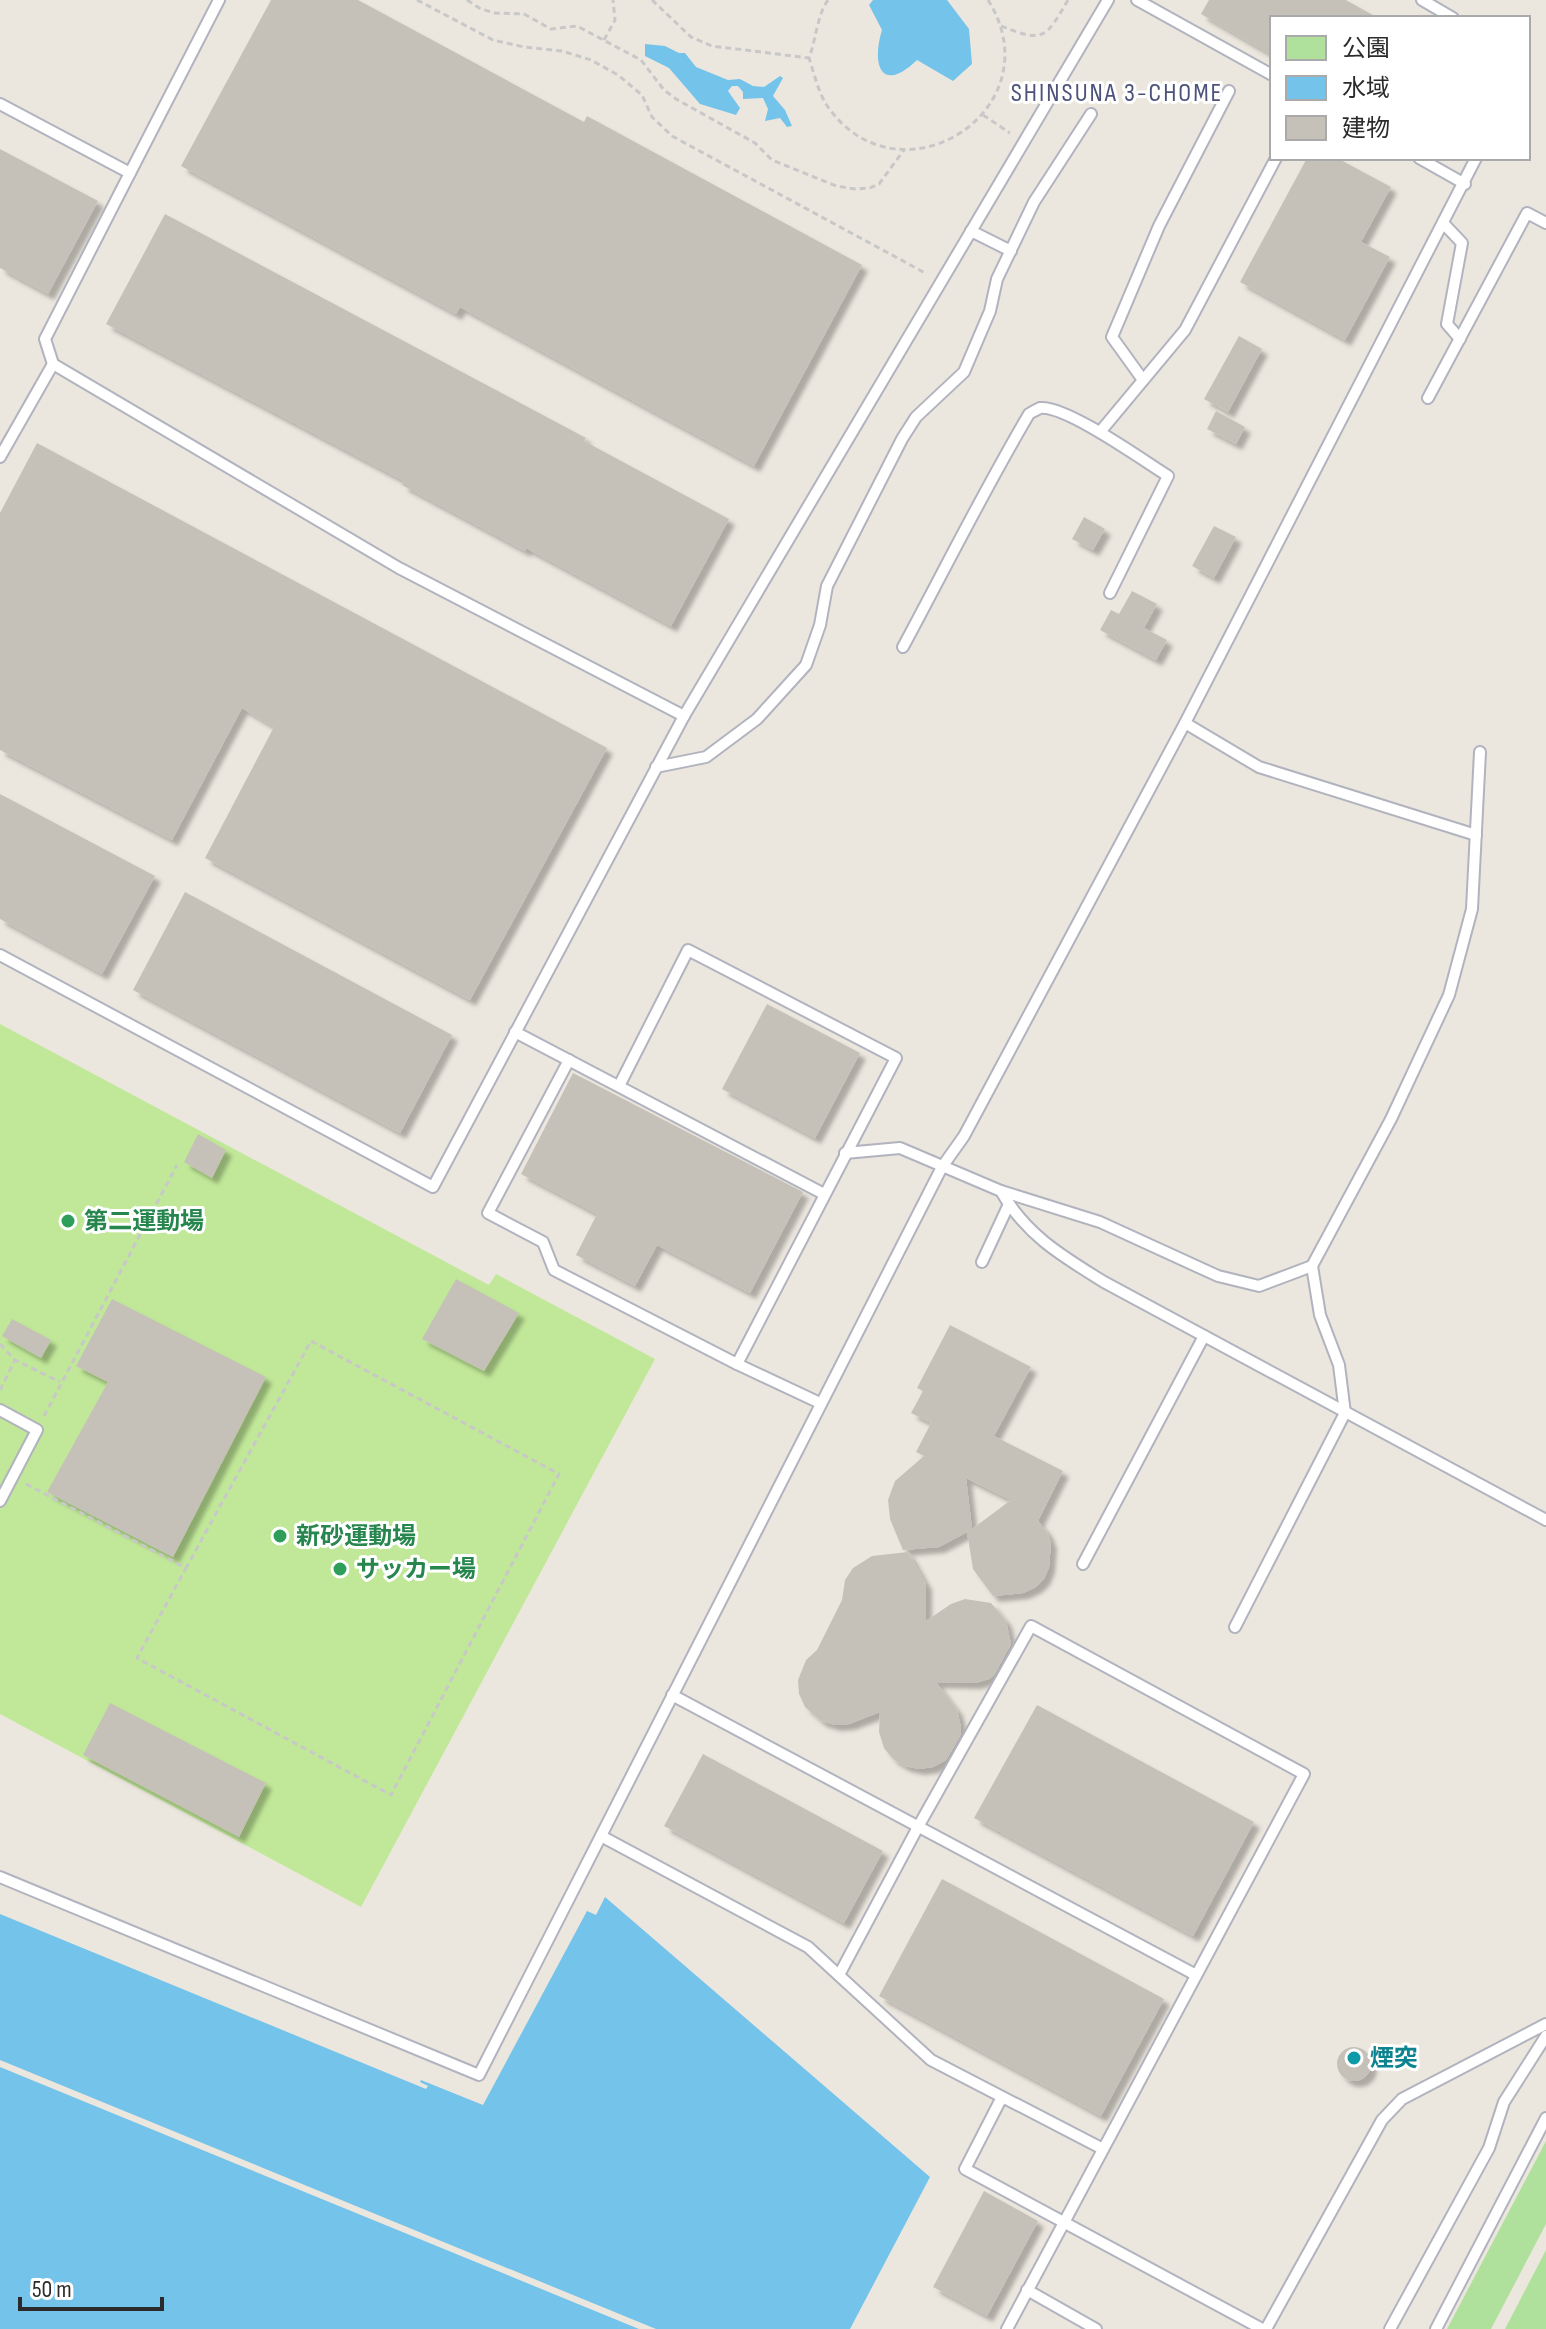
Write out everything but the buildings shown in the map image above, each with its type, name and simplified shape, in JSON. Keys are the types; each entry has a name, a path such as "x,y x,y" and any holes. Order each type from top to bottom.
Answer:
{"lane":[{"path":"219,0 45,339 53,364 399,568 684,716"},
{"path":"0,955 433,1187 684,716 1108,0"},
{"path":"1137,0 1270,74"},
{"path":"1422,0 1450,16"},
{"path":"1143,380 1112,337 1159,226 1229,91"},
{"path":"0,104 130,173"},
{"path":"656,767 706,757 757,719 806,665 820,625 827,586 902,439 916,417 964,372 990,311 997,279 1034,202 1091,114"},
{"path":"1100,432 1185,330 1275,160"},
{"path":"1423,160 1465,184"},
{"path":"0,1877 479,2075 942,1167 964,1136 1185,723 1475,160"},
{"path":"1428,398 1527,213 1546,223"},
{"path":"1444,224 1462,243 1447,324 1460,339"},
{"path":"971,231 1011,251"},
{"path":"0,457 53,364"},
{"path":"903,647 993,475 1029,414 1039,408 1055,411 1100,432 1168,476 1110,593"},
{"path":"1185,723 1259,767 1476,835"},
{"path":"1235,1627 1345,1413 1339,1365 1320,1315 1312,1266 1391,1119 1449,995 1472,909 1480,752"},
{"path":"619,1086 688,950 896,1058 737,1364"},
{"path":"515,1032 824,1194"},
{"path":"569,1060 488,1213 543,1242 554,1270 820,1403"},
{"path":"845,1153 900,1148 1001,1191 1100,1222 1232,1280 1259,1286 1312,1266"},
{"path":"1001,1191 1048,1247 1104,1282 1546,1520"},
{"path":"982,1262 1009,1204"},
{"path":"1083,1564 1204,1336"},
{"path":"0,1410 37,1430 0,1501"},
{"path":"839,1975 1031,1626 1304,1774 1007,2329"},
{"path":"672,1695 1196,1975"},
{"path":"601,1836 808,1947 931,2060 1103,2149"},
{"path":"1002,2097 965,2169 1264,2329 1382,2120 1402,2099 1546,2024"},
{"path":"1390,2329 1489,2148 1504,2102 1546,2036"},
{"path":"1436,2329 1546,2118"},
{"path":"1027,2290 1096,2329"}],"path":[{"path":"417,0 493,40 562,51 591,60 618,75 642,95 652,117 672,136 927,274"},
{"path":"467,0 495,13 524,14 551,29 577,26 641,60 664,90 755,143 763,155 836,186 855,189 879,184 904,150"},
{"path":"604,40 615,20 613,0"},
{"path":"652,0 691,37 712,46 809,58"},
{"path":"828,0 823,6 809,58 825,103 846,127 873,143 904,150 936,146 965,132 983,115 1000,82 1006,48 998,16 988,0"},
{"path":"1001,26 1028,37 1042,35 1051,28 1068,0"},
{"path":"983,115 1010,133"},
{"path":"37,1430 177,1165"},
{"path":"311,1341 559,1474 391,1795 137,1658 186,1568 311,1341"},
{"path":"0,1344 15,1360 61,1383"},
{"path":"0,1390 15,1360"},
{"path":"12,1477 186,1568"}],"green space":[{"name":"新砂運動場","path":"0,1024 489,1285 496,1274 655,1359 361,1907 0,1714"},
{"path":"1546,2141 1546,2224 1491,2329 1447,2329"},
{"path":"1546,2250 1546,2329 1505,2329"}],"water":[{"path":"873,0 947,0 969,29 972,64 953,81 917,60 905,70 888,75 879,64 882,30 869,5"},
{"path":"645,44 665,46 685,53 696,67 728,80 740,79 753,86 764,87 780,76 783,78 773,96 785,110 792,126 787,127 780,118 765,121 768,109 763,98 743,99 743,92 738,86 732,86 728,91 740,108 736,115 700,104 669,68 645,56"},
{"path":"605,1897 930,2177 850,2329 0,2329 0,1914 426,2089 428,2086 421,2080 483,2105 587,1911 596,1915"}],"pier":[{"path":"0,2060 656,2329 639,2329 0,2067"}],"place":[{"name":"第二運動場","path":"68,1221"},
{"name":"新砂運動場","path":"280,1536"},
{"name":"サッカー場","path":"340,1569"},
{"name":"煙突","path":"1354,2058"}],"district":[{"name":"SHINSUNA 3-CHOME","path":"1117,92"}]}
